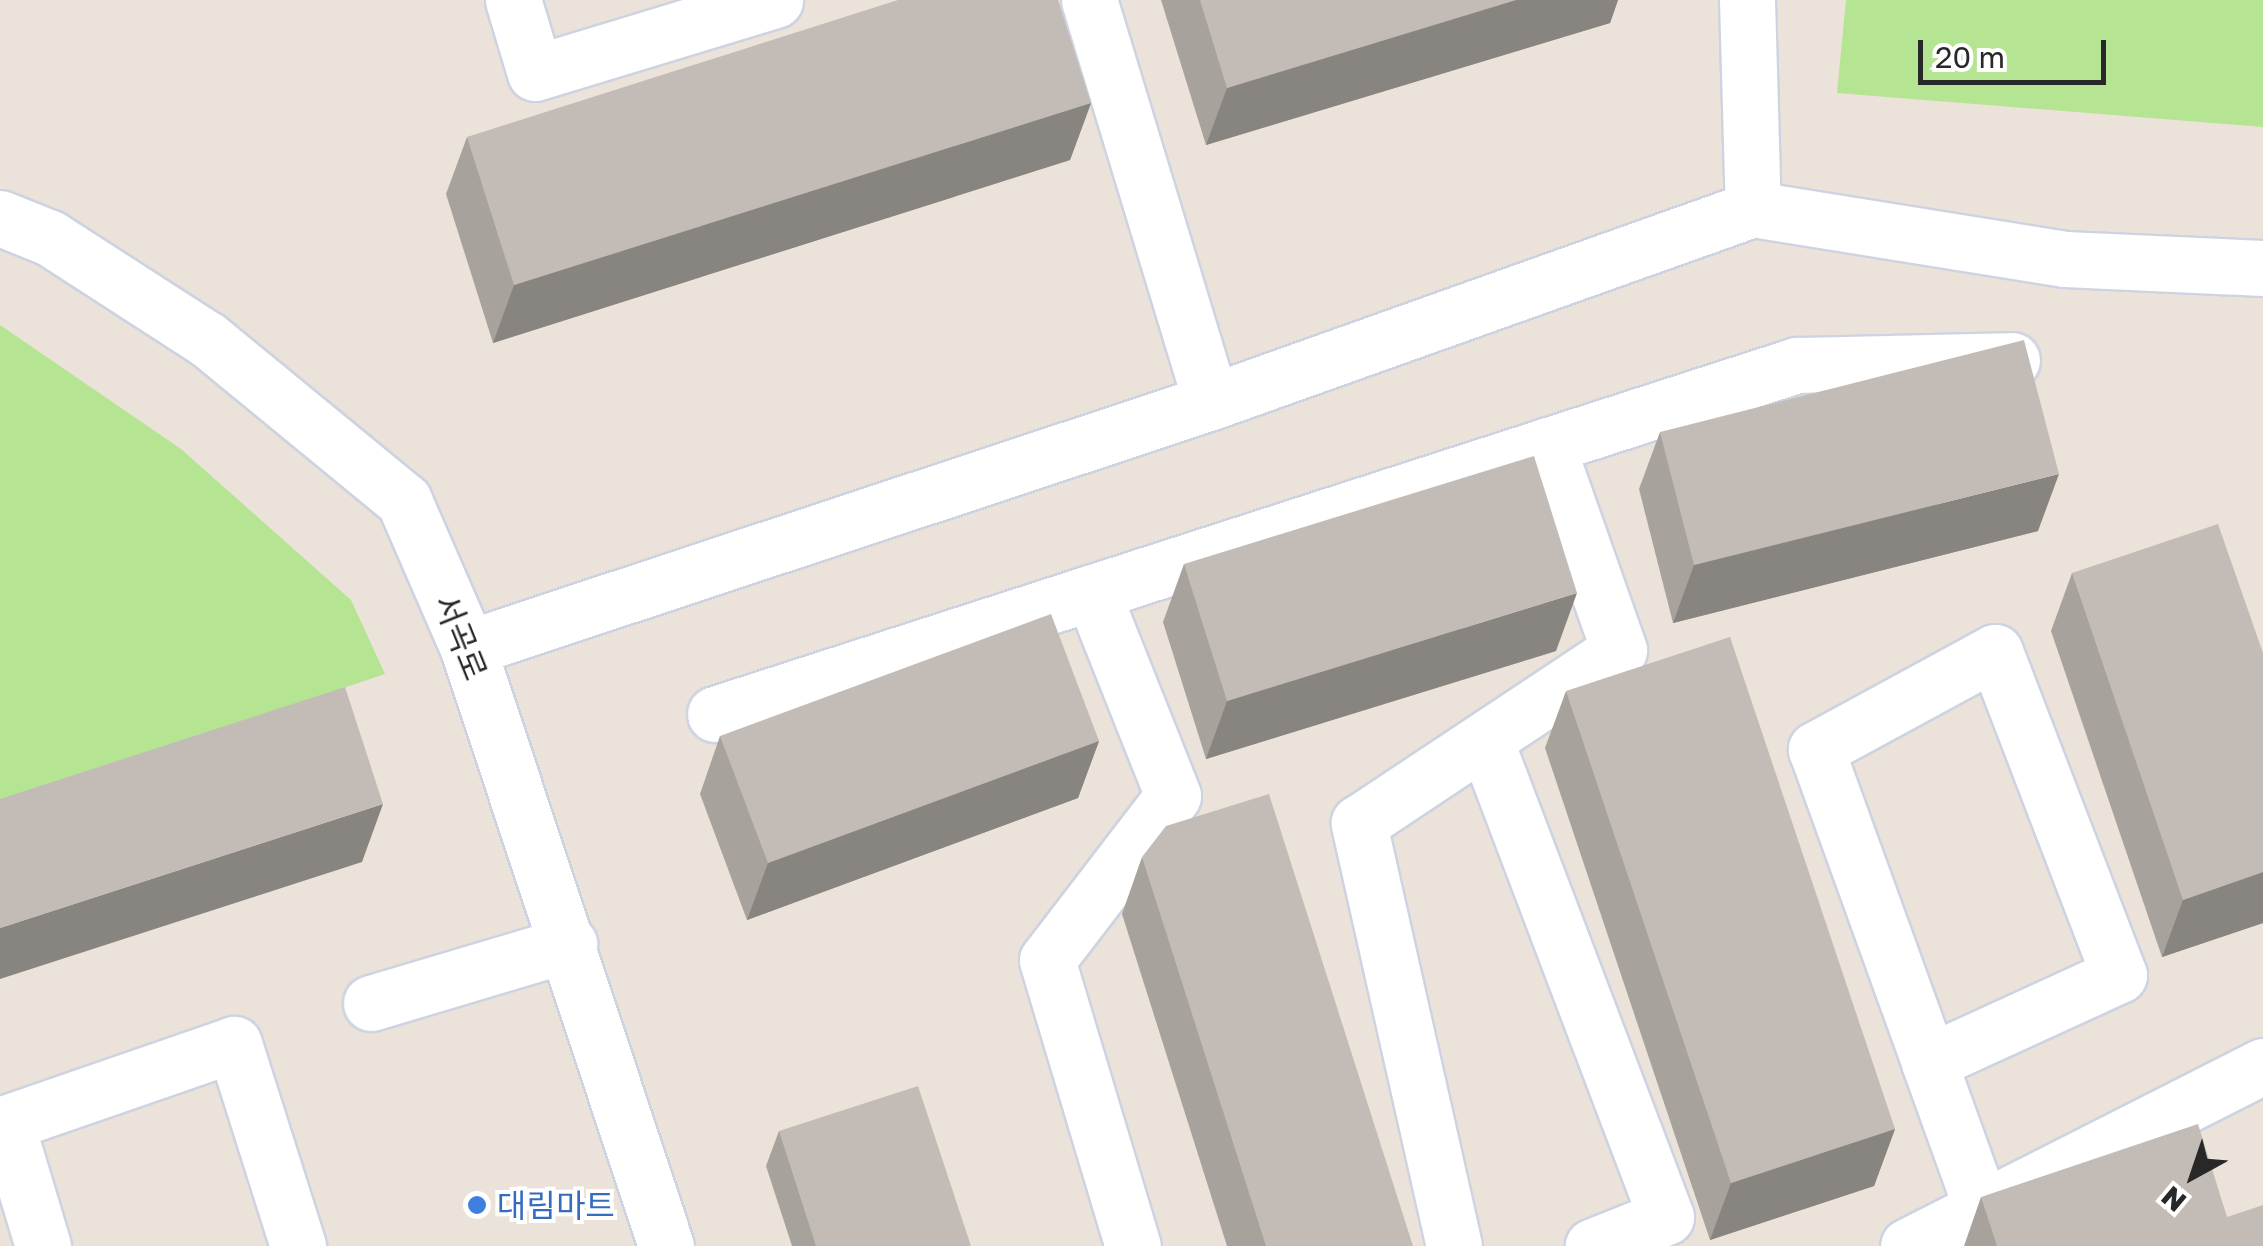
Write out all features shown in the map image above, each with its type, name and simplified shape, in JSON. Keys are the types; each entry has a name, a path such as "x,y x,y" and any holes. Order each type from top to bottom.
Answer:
{"street":[{"path":"513,0 535,73 776,0"},
{"path":"1089,0 1211,402"},
{"path":"1747,0 1753,209"},
{"path":"468,648 1211,402 1753,209 2065,259 2263,268"},
{"name":"서곡로","path":"0,218 50,238 206,339 404,501 468,648 666,1246"},
{"path":"715,714 1797,365 2012,360"},
{"path":"1454,1246 1359,823 1618,650 1547,445"},
{"path":"1092,592 1173,796 1047,960 1133,1246"},
{"path":"1929,1062 2119,975 1995,652 1816,749 1982,1209"},
{"path":"1485,740 1666,1217 1593,1246"},
{"path":"371,1002 569,944"},
{"path":"44,1246 6,1123 234,1044 298,1246"},
{"path":"1921,1243 2263,1066"}],"green space":[{"path":"1846,0 2263,0 2263,127 1837,93"},
{"path":"0,325 181,449 351,600 385,674 0,803"}],"building":[{"path":"898,0 1058,0 1091,103 514,285 467,137"},
{"path":"1200,0 1516,0 1227,88"},
{"path":"2024,340 2059,474 1694,565 1660,432"},
{"path":"1534,456 1577,593 1227,701 1184,564"},
{"path":"2218,524 2263,653 2263,872 2183,900 2072,573"},
{"path":"1051,614 1099,741 768,863 720,736"},
{"path":"1730,637 1895,1129 1731,1183 1566,691"},
{"path":"345,687 383,804 0,928 0,799"},
{"path":"1269,794 1413,1246 1266,1246 1142,857 1166,826"},
{"path":"918,1086 971,1246 816,1246 779,1131"},
{"path":"2198,1124 2227,1217 2263,1205 2263,1246 1997,1246 1981,1197"}],"place":[{"name":"대림마트","path":"477,1205"}]}
